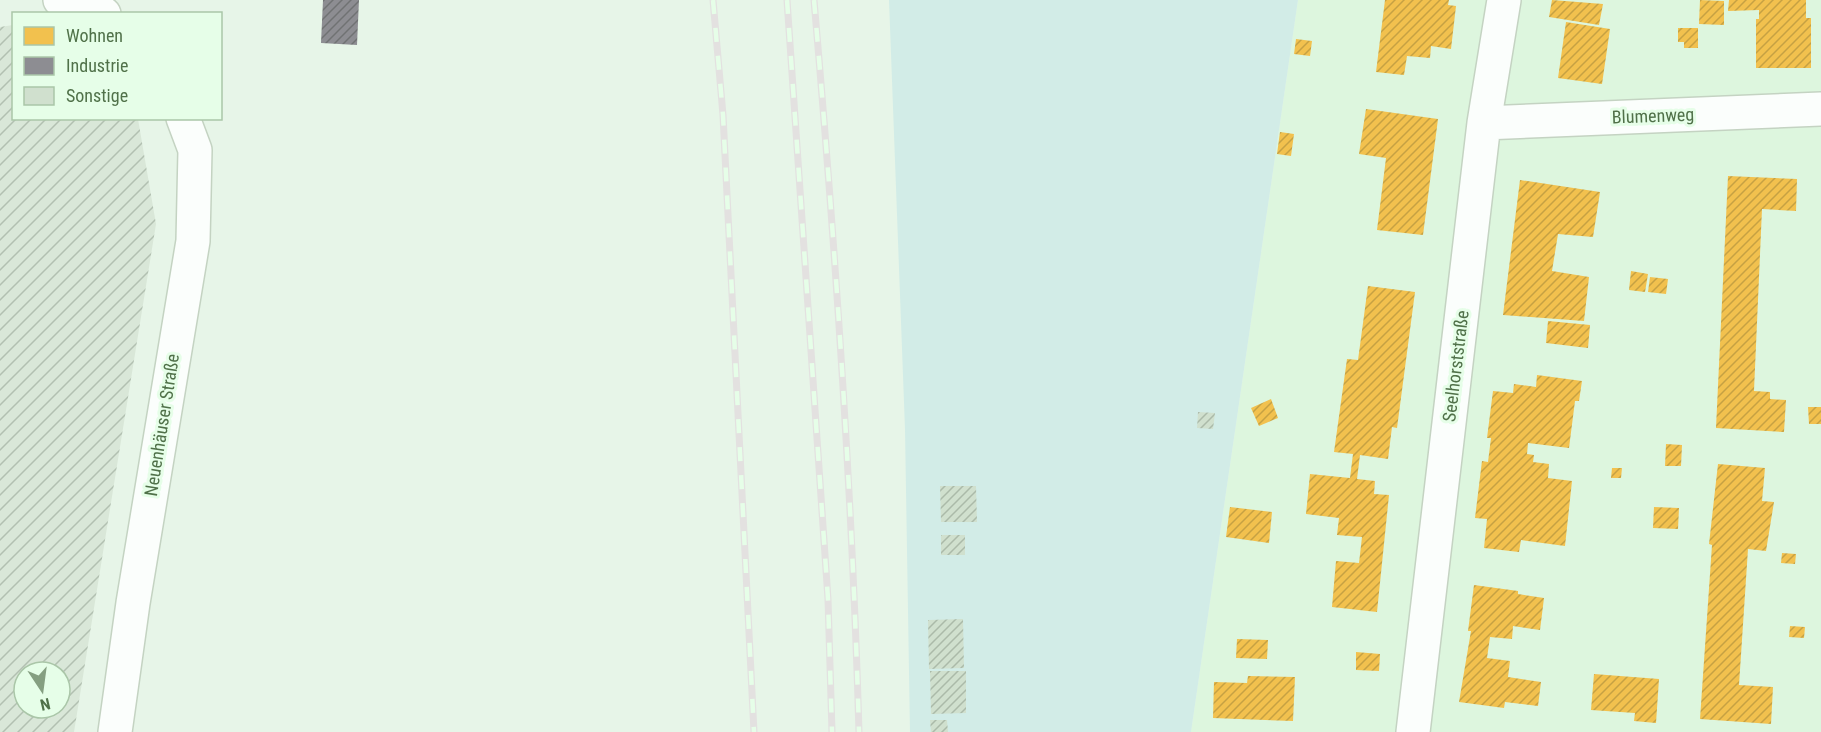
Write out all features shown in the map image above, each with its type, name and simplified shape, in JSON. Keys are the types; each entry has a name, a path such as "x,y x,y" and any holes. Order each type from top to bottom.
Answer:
{"street":[{"path":"60,0 103,8"},
{"name":"Seelhorststraße","path":"1413,732 1484,123 1504,0"},
{"name":"Blumenweg","path":"1484,123 1821,109"},
{"name":"Neuenhäuser Straße","path":"115,732 133,603 193,241 195,150 184,120"}],"shaded area":[{"path":"889,0 1298,0 1191,732 910,732 905,429"},
{"path":"1298,0 1821,0 1821,732 1191,732"},
{"path":"12,25 12,120 138,120 156,224 74,732 0,732 0,27"}],"building: Wohnen":[{"path":"1385,0 1449,0 1448,5 1456,6 1451,49 1431,46 1430,58 1407,56 1404,75 1376,72"},
{"path":"1552,0 1603,4 1599,25 1549,17"},
{"path":"1700,0 1724,1 1724,25 1699,24"},
{"path":"1729,0 1806,0 1806,18 1811,18 1811,68 1756,68 1756,19 1759,19 1759,10 1728,11"},
{"path":"1566,22 1610,29 1602,84 1558,78"},
{"path":"1678,28 1698,28 1698,48 1684,48 1684,42 1678,42"},
{"path":"1296,39 1312,41 1310,56 1294,54"},
{"path":"1366,109 1438,119 1423,235 1377,230 1386,158 1359,154"},
{"path":"1280,132 1294,134 1291,156 1277,154"},
{"path":"1728,176 1797,179 1796,211 1762,209 1754,391 1770,392 1770,399 1786,400 1784,432 1716,428"},
{"path":"1520,180 1600,192 1593,237 1558,234 1552,271 1589,277 1584,321 1503,315"},
{"path":"1631,271 1648,274 1645,292 1629,290"},
{"path":"1650,277 1668,279 1666,294 1648,292"},
{"path":"1368,286 1415,292 1397,428 1392,427 1388,459 1360,455 1357,479 1375,481 1374,494 1389,495 1377,612 1332,607 1336,561 1359,563 1362,537 1337,535 1339,518 1306,514 1310,474 1350,478 1353,454 1334,452 1347,359 1358,360"},
{"path":"1548,321 1590,325 1588,348 1546,343"},
{"path":"1537,375 1582,381 1579,401 1575,401 1569,448 1528,443 1527,454 1534,455 1533,462 1549,464 1548,478 1572,481 1565,546 1521,540 1519,552 1484,548 1487,519 1475,518 1482,461 1488,462 1491,438 1487,438 1493,391 1513,393 1514,384 1536,387"},
{"path":"1271,399 1278,418 1259,426 1251,408"},
{"path":"1808,407 1821,407 1821,424 1809,424"},
{"path":"1666,444 1682,445 1681,466 1665,466"},
{"path":"1718,464 1765,468 1762,501 1774,502 1766,551 1748,549 1739,685 1773,687 1771,724 1700,719 1712,545 1709,544"},
{"path":"1612,468 1622,468 1621,478 1611,478"},
{"path":"1230,507 1272,512 1269,543 1226,537"},
{"path":"1654,507 1679,508 1678,529 1653,528"},
{"path":"1782,553 1796,554 1795,564 1781,563"},
{"path":"1474,585 1518,591 1518,594 1544,598 1540,630 1513,626 1512,639 1490,637 1487,658 1510,661 1508,677 1541,682 1538,706 1505,702 1504,708 1459,702 1471,631 1468,631"},
{"path":"1790,626 1805,627 1804,638 1789,637"},
{"path":"1237,639 1268,640 1267,659 1236,658"},
{"path":"1356,652 1380,654 1379,671 1356,670"},
{"path":"1594,674 1659,679 1656,723 1634,721 1635,713 1591,710"},
{"path":"1248,676 1295,677 1293,721 1213,718 1214,682 1247,683"}],"building: Industrie":[{"path":"323,0 359,0 357,45 321,43"}],"building: Sonstige":[{"path":"1198,412 1215,413 1213,429 1197,428"},
{"path":"940,486 976,486 977,522 941,522"},
{"path":"941,535 965,535 965,555 941,555"},
{"path":"963,619 964,668 929,669 928,620"},
{"path":"930,671 966,671 966,713 931,714"},
{"path":"930,720 947,720 948,732 931,732"}],"railway":[{"path":"713,0 723,115 754,732"},
{"path":"787,0 828,599 832,732"},
{"path":"814,0 842,366 859,732"}]}
